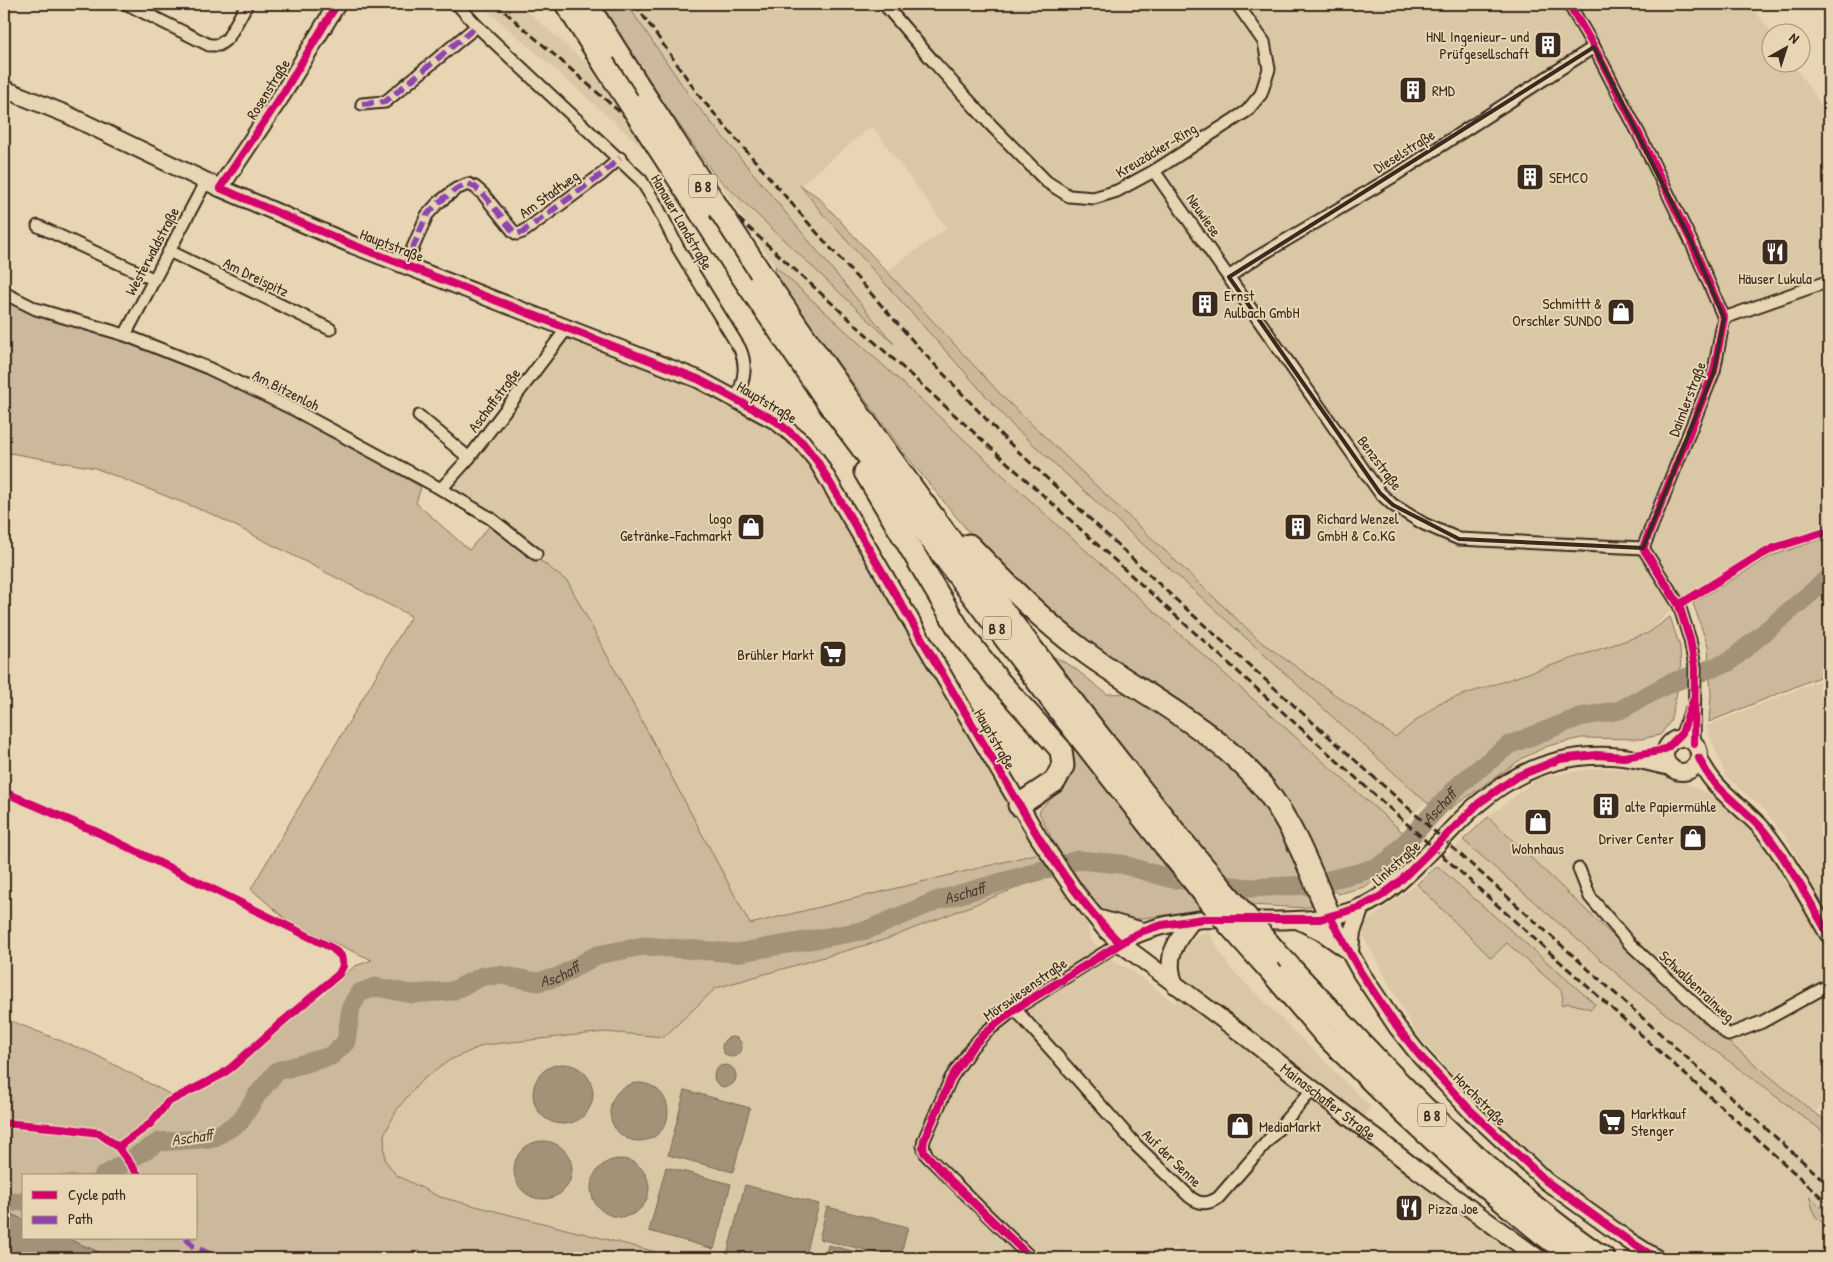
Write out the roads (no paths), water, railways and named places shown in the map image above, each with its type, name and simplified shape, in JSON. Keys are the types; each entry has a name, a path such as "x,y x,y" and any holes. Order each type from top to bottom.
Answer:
{"highway":[{"name":"B 8","path":"566,4 735,266 831,407 1065,718 1174,844 1408,1092 1488,1168 1604,1258"},
{"name":"B 8","path":"587,4 647,100 760,272 896,465 1063,690 1174,844 1230,926 1325,1035 1403,1112 1476,1179 1540,1232 1575,1258"},
{"path":"831,407 848,443 960,631 998,680 1061,750 1063,766 1055,781 1019,805"},
{"path":"896,465 1014,592 1053,627 1112,671 1204,730 1242,765 1264,788 1278,806 1291,828 1327,910"}],"street":[{"path":"131,5 208,45 219,45 228,38 247,4"},
{"name":"Rosenstraße","path":"213,185 282,94 337,4"},
{"name":"Hanauer Landstraße","path":"457,4 641,180 678,248 740,348 745,360 745,369 737,400"},
{"name":"Kreuzäcker-Ring","path":"884,4 991,125 1047,182 1069,196 1094,198 1117,191 1154,171 1248,111 1261,94 1269,69 1264,42 1237,4"},
{"path":"1569,4 1594,48 1690,240 1724,318 1829,282"},
{"path":"362,104 385,102 478,26"},
{"name":"Dieselstraße","path":"1229,277 1251,261 1394,176 1594,48"},
{"name":"Hauptstraße","path":"4,89 66,114 213,185 405,266 568,327 698,379 776,421 790,431 802,442 817,461 1049,854 1066,880 1096,918 1120,943"},
{"name":"Am Stadtweg","path":"405,266 427,215 438,203 461,186 470,185 478,190 517,234 602,174 620,158"},
{"name":"Neuwiese","path":"1154,171 1229,277"},
{"name":"Westerwaldstraße","path":"125,335 169,251 213,185"},
{"path":"38,226 153,279"},
{"name":"Am Dreispitz","path":"169,251 330,329"},
{"name":"Benzstraße","path":"1229,277 1380,493 1393,505 1424,524 1459,539 1643,548"},
{"name":"Am Bitzenloh","path":"4,292 36,309 125,335 208,368 291,408 441,489 490,518 536,554"},
{"name":"Daimlerstraße","path":"1643,548 1714,371 1724,318"},
{"name":"Aschaffstraße","path":"441,489 469,458 568,327"},
{"path":"419,416 469,458"},
{"path":"1643,548 1679,605 1690,640 1695,667 1695,766 1677,769 1666,760 1673,743 1682,733 1694,695"},
{"path":"1673,743 1687,739 1696,750"},
{"name":"Linkstraße","path":"1624,757 1659,751 1673,743"},
{"name":"Linkstraße","path":"1696,750 1706,774 1724,794 1764,831 1829,935"},
{"name":"Linkstraße","path":"1120,943 1143,931 1162,925 1203,919 1296,920 1327,910 1361,908 1382,896 1398,883 1479,803 1516,777 1560,759 1596,755 1624,757 1677,769 1724,794"},
{"name":"Schwalbenrainweg","path":"1579,869 1590,897 1630,944 1728,1035 1762,1022 1829,985"},
{"path":"1296,920 1320,931 1350,951 1352,932 1361,908"},
{"name":"Horchstraße","path":"1327,910 1361,973 1396,1027 1470,1110 1546,1181 1629,1241 1656,1258"},
{"path":"1096,918 1143,931"},
{"path":"1175,985 1170,973 1170,958 1178,940 1192,921"},
{"name":"Mainaschaffer Straße","path":"1120,943 1416,1169 1538,1258"},
{"name":"Mörswiesenstraße","path":"1031,1258 926,1156 923,1146 961,1061 986,1032 1015,1009 1120,943"},
{"name":"Auf der Senne","path":"1015,1009 1137,1146 1190,1197 1204,1204 1218,1198 1313,1089"}],"waterway":[{"name":"Aschaff","path":"106,1174 159,1142 213,1138 240,1122 257,1095 277,1071 331,1056 346,1042 351,1007 359,993 376,987 412,994 452,991 483,976 500,975 538,982 558,977 597,955 644,946 736,953 867,930 936,901 1078,860 1121,864 1168,878 1249,888 1307,885 1377,867 1389,860 1461,783 1509,745 1580,717 1620,710 1668,684 1729,662 1825,581 1829,580"},
{"name":"Aschaff","path":"4,1203 22,1201"}],"railway":[{"path":"496,4 661,148 1165,606 1829,1204"},
{"path":"635,4 700,97 921,350 1003,437 1173,597 1829,1185"}],"place":[{"name":"HNL Ingenieur- und Prüfgesellschaft","path":"1548,45"},
{"name":"RMD","path":"1413,90"},
{"name":"SEMCO","path":"1530,177"},
{"name":"Häuser Lukula","path":"1775,252"},
{"name":"Ernst Aulbach GmbH","path":"1205,304"},
{"name":"Schmittt & Orschler SUNDO","path":"1621,312"},
{"name":"logo Getränke-Fachmarkt","path":"751,527"},
{"name":"Richard Wenzel GmbH & Co.KG","path":"1298,527"},
{"name":"Brühler Markt","path":"833,654"},
{"name":"alte Papiermühle","path":"1606,806"},
{"name":"Wohnhaus","path":"1538,822"},
{"name":"Driver Center","path":"1693,838"},
{"name":"Marktkauf Stenger","path":"1612,1122"},
{"name":"MediaMarkt","path":"1240,1126"},
{"name":"Pizza Joe","path":"1409,1208"}]}
